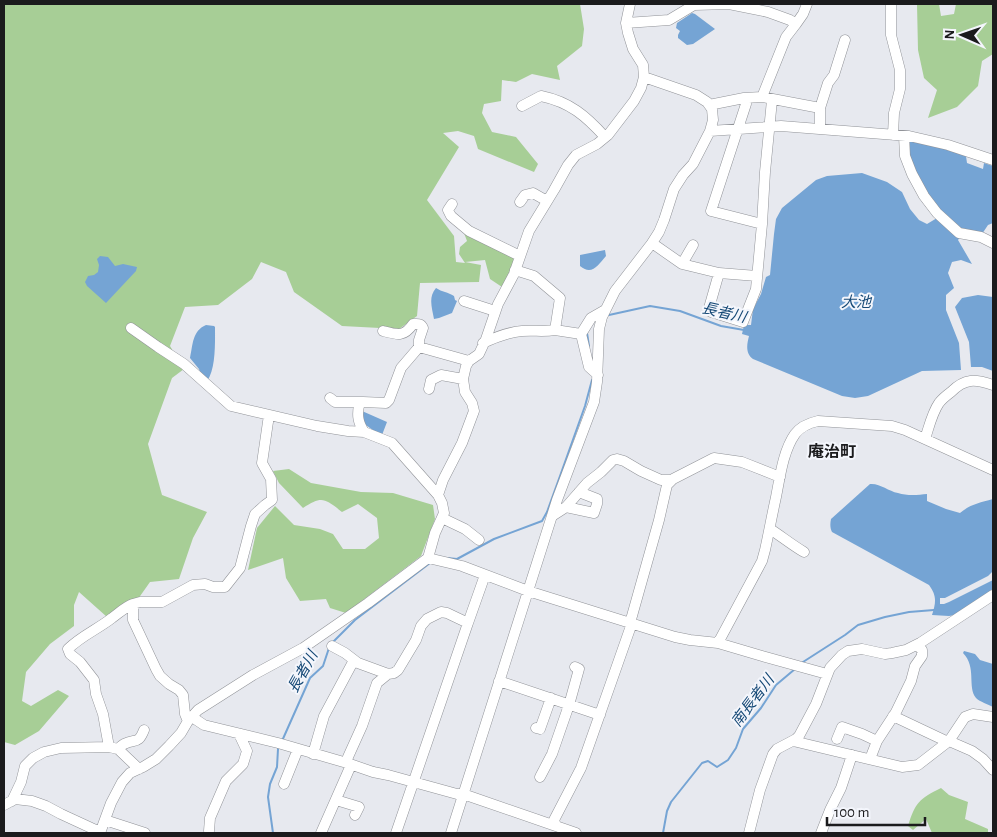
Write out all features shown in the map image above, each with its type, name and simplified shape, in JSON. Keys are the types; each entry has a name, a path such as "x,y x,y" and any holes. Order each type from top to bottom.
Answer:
{"street":[{"path":"438,495 443,480 462,444 474,411 463,379 469,360 479,354 495,311 515,270 528,231 568,165 576,155 597,144 605,137 634,101 641,88 644,77 643,65 633,49 626,23 630,4"},
{"path":"626,23 669,20 694,4 729,4 768,8 796,24"},
{"path":"719,273 709,308 710,312 743,322 756,289 770,126 767,99 786,37 803,14 807,4"},
{"path":"891,4 891,35 900,70 900,89 894,114 892,134"},
{"path":"820,129 820,108 828,83 834,75 845,40"},
{"path":"451,833 552,516 594,402 599,329 605,310 615,291 652,243 664,220 674,189 693,164 710,131 713,120 712,109 708,102 644,77"},
{"path":"522,106 541,96 555,99 588,120 605,137"},
{"path":"709,105 745,98 767,99 820,108"},
{"path":"745,98 746,104 711,211 762,224"},
{"path":"710,131 770,126 892,134 933,140 993,160"},
{"path":"904,136 905,156 912,174 937,214 959,233 981,237 993,243"},
{"path":"520,202 525,195 533,193 547,201"},
{"path":"452,204 448,210 451,216 469,231 520,256"},
{"path":"652,243 682,264 719,273 757,276"},
{"path":"682,264 693,245"},
{"path":"515,270 534,276 560,298 555,330"},
{"path":"464,301 495,311"},
{"path":"595,375 588,368 581,334 591,318 605,310"},
{"path":"330,398 336,402 386,402 390,400 401,368 419,347 423,328 422,325 413,324 407,332 402,334 383,331"},
{"path":"8,803 15,799 32,801 100,833 111,803 122,782 130,774 156,759 181,733 198,710 228,690 302,648 346,619 428,558 435,533 444,513 438,495 392,443 364,432 317,426 230,406 184,364 131,328"},
{"path":"483,343 503,334 522,331 544,332 555,330 581,334"},
{"path":"419,347 469,360"},
{"path":"429,389 431,380 441,375 463,379"},
{"path":"925,439 939,403 956,386 965,381 980,380 993,385"},
{"path":"364,402 359,405 357,412 358,422 364,432"},
{"path":"139,769 113,748 96,694 94,680 80,662 70,654 68,649 75,642 132,604 162,602 193,585 204,584 213,587 225,587 235,576 240,568 255,514 272,500 272,479 262,463 268,415"},
{"path":"718,643 762,561 780,477 790,443 802,427 818,421 892,426 993,470"},
{"path":"558,829 554,820 581,768 631,623 667,485 672,480 714,458 742,462 780,477"},
{"path":"552,516 566,507 587,483 613,460 624,461 661,480 672,480"},
{"path":"566,507 594,513 597,499 579,492"},
{"path":"442,518 465,529 479,540"},
{"path":"770,528 790,545 804,552"},
{"path":"428,558 462,566 528,591 682,638 718,643 827,674"},
{"path":"396,833 485,575"},
{"path":"749,833 760,790 773,754 777,749 799,736 816,704 830,668 842,655 848,651 862,649 886,654 906,650 917,645 993,595"},
{"path":"132,604 134,620 156,669 160,676 183,695 185,714 190,719 204,726 281,744 374,772 463,794 558,829 576,833"},
{"path":"332,646 358,663 388,674 394,673 402,665 416,640 421,626 427,619 441,612 468,623"},
{"path":"870,759 877,741 893,716 911,681 915,666 922,656 922,650 917,645"},
{"path":"313,754 324,716 354,660"},
{"path":"540,777 552,754 569,705 578,669 575,667"},
{"path":"321,833 336,800 349,764 348,757 378,683 388,674"},
{"path":"499,681 600,715"},
{"path":"536,728 540,729 550,698"},
{"path":"793,741 902,767 918,765 948,741 965,717 973,714 993,717"},
{"path":"893,716 972,751 993,770"},
{"path":"837,739 842,727 877,741"},
{"path":"8,803 20,782 24,766 44,752 61,748 113,748 136,741 141,737 144,730"},
{"path":"209,831 210,818 226,781 243,764 247,751 240,734"},
{"path":"284,784 298,749"},
{"path":"821,833 852,755"},
{"path":"336,800 359,807 355,815"},
{"path":"105,820 145,833"}],"green space":[{"path":"4,4 580,4 584,29 582,46 557,66 560,80 532,74 516,82 502,80 501,101 484,104 482,113 492,132 516,137 538,164 534,172 478,149 474,136 458,131 443,133 459,147 427,200 454,236 456,262 465,263 459,254 460,247 467,241 464,233 515,257 513,271 502,287 490,279 485,260 465,262 481,265 479,282 420,283 417,316 399,329 342,326 294,292 286,272 261,262 252,279 218,305 185,307 170,346 184,369 172,378 148,444 162,495 207,512 193,538 179,579 150,582 138,599 107,617 79,592 74,605 74,626 50,644 26,672 22,701 31,706 58,690 69,696 39,731 15,745 4,742"},
{"path":"917,4 939,4 941,16 954,14 956,4 993,4 993,54 982,61 978,86 957,107 928,118 937,90 924,78 918,50"},
{"path":"289,469 311,483 361,492 393,493 433,505 435,519 421,556 346,613 330,608 326,599 300,601 286,578 283,558 248,570 257,528 275,506 294,525 320,529 333,534 343,549 365,549 379,538 377,518 358,504 342,512 327,501 319,500 303,508 279,483 273,471"},
{"path":"941,788 949,795 968,802 965,819 988,829 988,833 932,833 926,819 913,830 908,826 919,802"}],"water":[{"path":"692,13 715,29 693,44 687,45 678,38 680,31 676,28 677,23"},
{"path":"913,141 942,147 966,156 967,163 983,169 984,163 993,166 993,223 988,225 982,234 960,230 944,217 916,176 906,142"},
{"name":"大池","path":"862,173 887,182 902,192 910,209 919,220 927,224 937,218 960,237 958,240 972,264 961,260 952,262 948,273 954,288 946,295 946,310 959,343 961,370 922,371 868,396 855,398 842,396 753,359 748,351 749,336 742,334 744,325 751,325 753,309 761,294 766,277 770,275 776,219 782,208 816,180 827,176"},
{"path":"605,250 606,256 591,270 580,266 580,255"},
{"path":"100,256 108,257 115,266 123,264 137,267 136,271 106,303 85,282 88,276 98,272 99,265 97,259"},
{"path":"436,288 454,296 457,301 452,313 434,319 431,299"},
{"path":"978,295 993,297 993,371 982,367 971,367 969,342 955,307 962,298"},
{"path":"206,325 215,327 212,370 207,381 201,376 199,369 190,358 196,335"},
{"path":"362,411 387,422 382,435 363,423"},
{"path":"870,484 901,494 927,494 927,501 960,513 979,503 993,499 993,571 988,576 945,598 940,598 940,604 949,602 993,580 993,589 955,615 932,615 935,599 929,585 832,532 830,526 831,519"},
{"path":"964,651 975,654 980,660 993,664 993,707 976,698 973,693 970,664 963,653"}],"waterway":[{"name":"長者川","path":"609,315 650,306 680,311 721,326 744,330"},
{"name":"長者川","path":"587,333 589,346"},
{"name":"長者川","path":"447,558 457,559 494,539 542,521 547,512 585,406 592,380"},
{"name":"長者川","path":"333,642 355,620 430,563"},
{"name":"南長者川","path":"803,662 858,625 909,612 934,610"},
{"name":"長者川","path":"282,741 310,678 323,666 329,648"},
{"name":"南長者川","path":"663,833 667,811 671,802 702,763 708,761 717,767 728,760 736,748 743,729 761,708 776,685 795,669"},
{"name":"長者川","path":"273,833 268,797 270,784 277,767 279,747"}],"district":[{"name":"庵治町","path":"832,452"}]}
